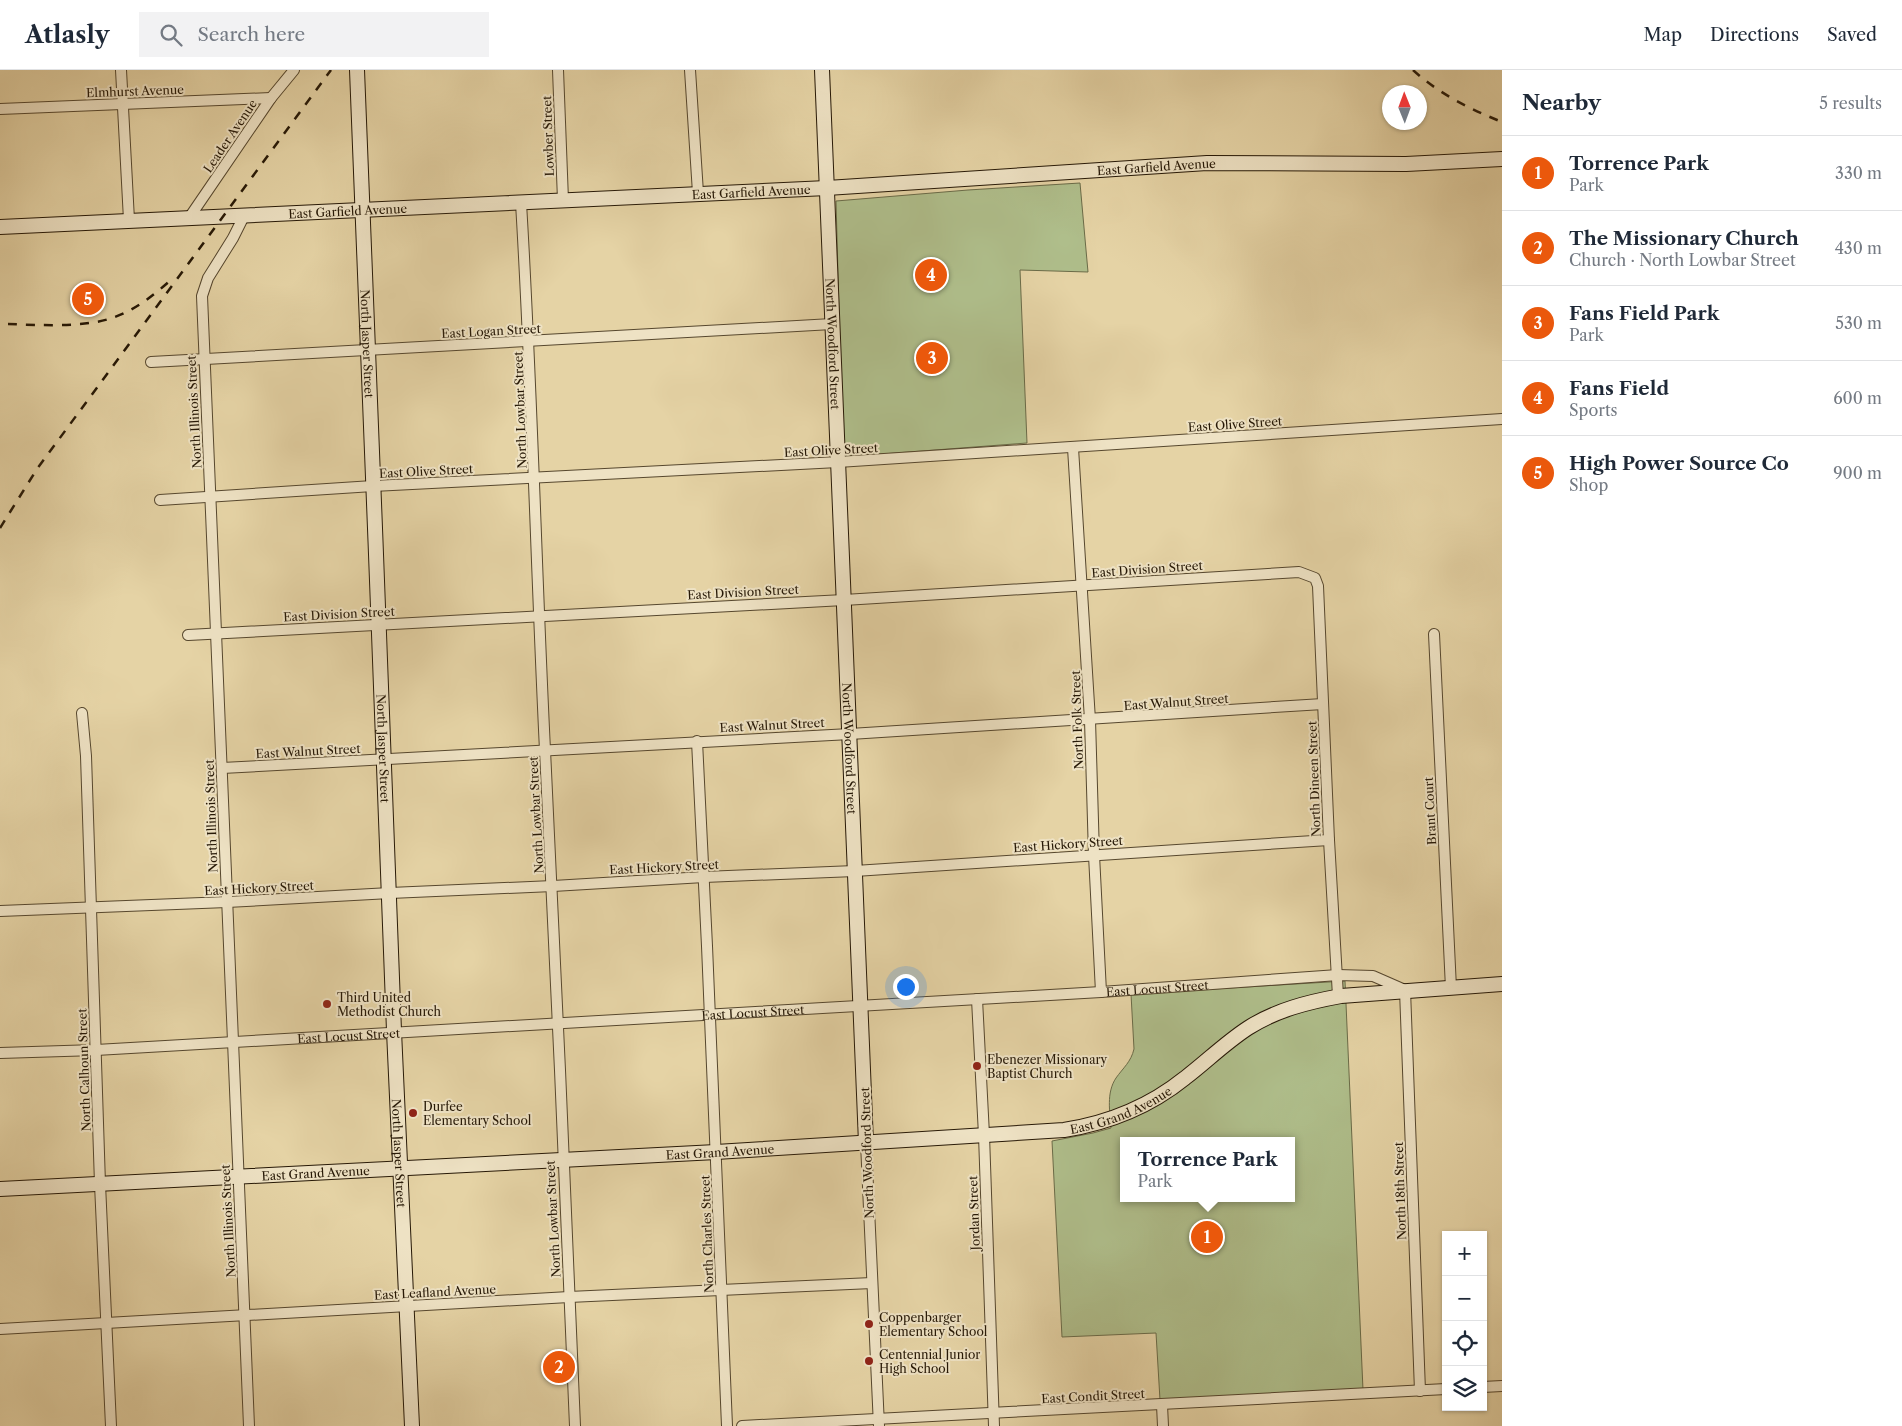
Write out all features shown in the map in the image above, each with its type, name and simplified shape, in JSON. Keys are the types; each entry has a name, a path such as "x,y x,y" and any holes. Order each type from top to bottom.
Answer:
{"street":[{"path":"121,70 129,220"},
{"name":"Leader Avenue","path":"189,218 271,98 294,70"},
{"name":"North Jasper Street","path":"357,70 394,1032 412,1426"},
{"name":"Lowber Street","path":"558,70 563,200"},
{"path":"690,70 698,193"},
{"name":"North Woodford Street","path":"822,70 879,1422"},
{"name":"Elmhurst Avenue","path":"0,109 271,98"},
{"name":"East Garfield Avenue","path":"0,227 828,188 1207,163 1406,164 1502,159"},
{"name":"North Lowbar Street","path":"521,203 535,478 545,751 553,886 574,1426"},
{"name":"North Illinois Street","path":"244,216 233,238 208,278 202,296 249,1426"},
{"name":"East Logan Street","path":"151,362 832,324"},
{"name":"East Olive Street","path":"160,500 373,486 1073,448 1502,419"},
{"name":"North Folk Street","path":"1073,448 1090,720 1101,992"},
{"name":"East Division Street","path":"188,635 844,600 1299,572"},
{"name":"North Dineen Street","path":"1299,572 1314,578 1318,586 1338,996"},
{"name":"Brant Court","path":"1434,634 1451,988"},
{"name":"East Walnut Street","path":"222,768 850,734 1324,704"},
{"name":"North Calhoun Street","path":"82,713 86,756 100,1184 111,1426"},
{"name":"North Charles Street","path":"697,741 727,1426"},
{"name":"East Hickory Street","path":"0,911 90,909 855,871 1329,840"},
{"name":"East Locust Street","path":"0,1053 96,1050 558,1024 1101,992 1338,975 1374,976 1405,990 1502,984"},
{"name":"East Grand Avenue","path":"0,1189 716,1152 1064,1130 1106,1122 1142,1107 1164,1094 1249,1028 1282,1011 1316,1000 1338,996 1405,990"},
{"name":"North 18th Street","path":"1405,990 1420,1391"},
{"name":"Jordan Street","path":"977,999 984,1136 994,1426"},
{"name":"East Leafland Avenue","path":"0,1329 569,1297 872,1283"},
{"path":"1487,1387 1502,1386"},
{"name":"East Condit Street","path":"742,1426 879,1422 993,1413 1442,1389"},
{"path":"1162,1405 1163,1426"}],"green space":[{"path":"1080,183 1088,272 1020,270 1027,443 843,457 836,201"},
{"path":"1345,981 1363,1390 1160,1400 1156,1333 1062,1337 1052,1141 1111,1128 1109,1103 1111,1090 1116,1078 1131,1058 1134,1049 1131,994"}],"railway":[{"path":"0,528 37,469 331,70"},
{"path":"1413,70 1423,79 1455,100 1502,122"},
{"path":"8,324 62,325 90,323 115,317 152,296 172,279"}],"place":[{"name":"Fans Field","path":"931,275"},
{"name":"High Power Source Co","path":"88,299"},
{"name":"Fans Field Park","path":"932,358"},
{"name":"Third United Methodist Church","path":"327,1004"},
{"name":"Ebenezer Missionary Baptist Church","path":"977,1066"},
{"name":"Durfee Elementary School","path":"413,1113"},
{"name":"Torrence Park","path":"1207,1237"},
{"name":"Coppenbarger Elementary School","path":"869,1324"},
{"name":"Centennial Junior High School","path":"869,1361"},
{"name":"The Missionary Church","path":"559,1367"}]}
